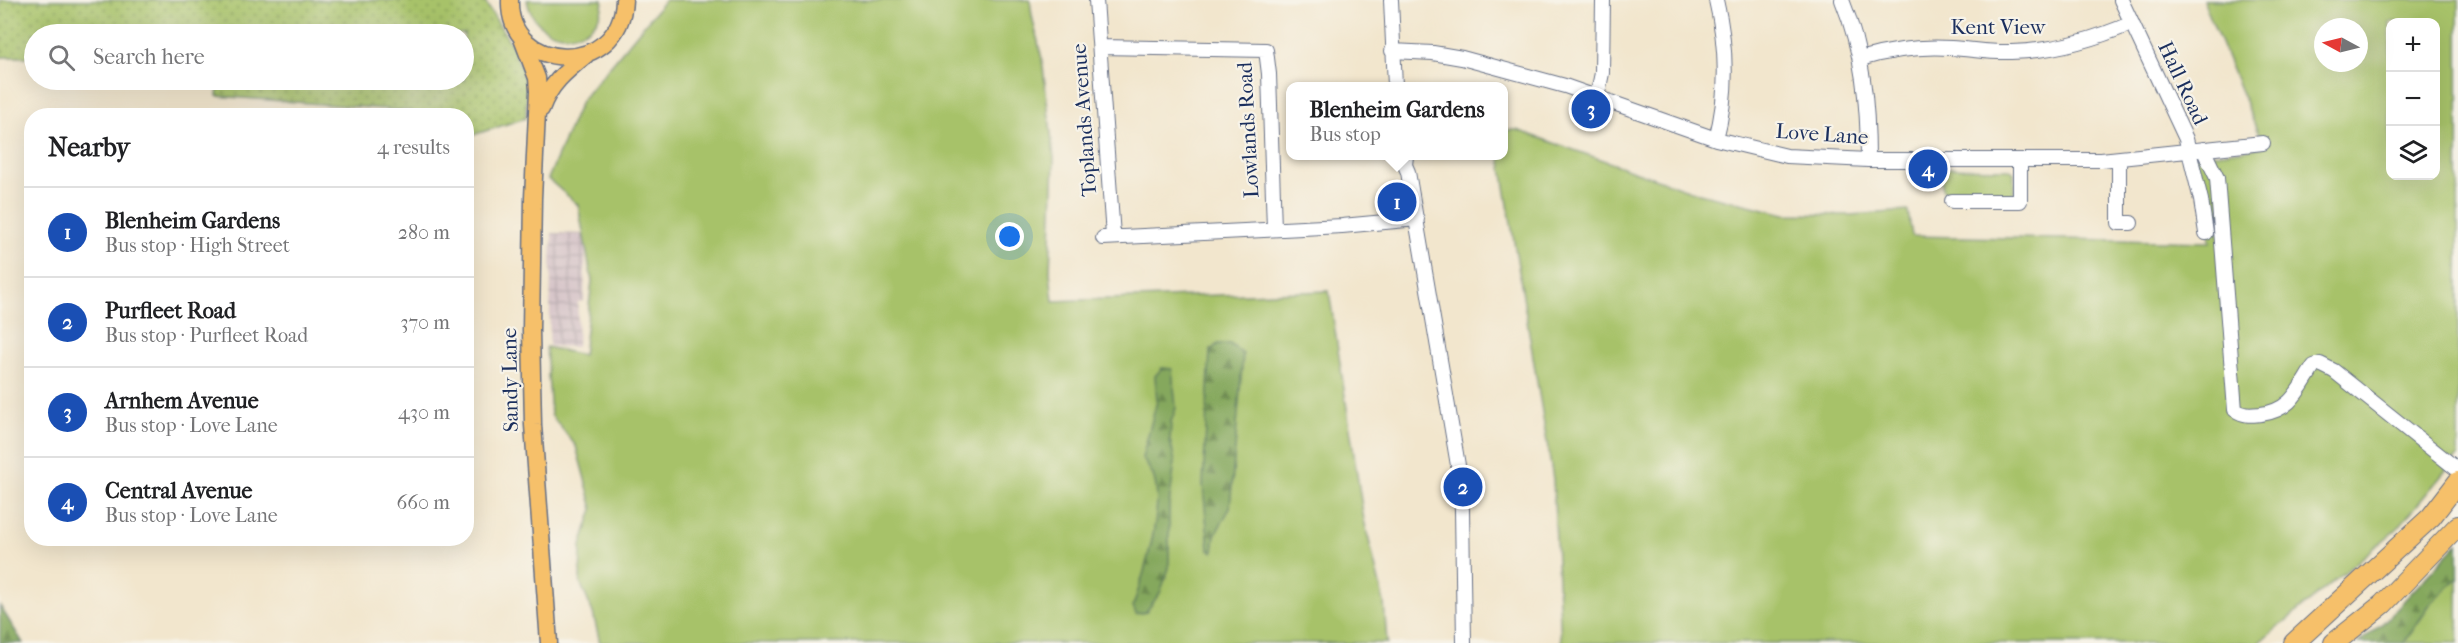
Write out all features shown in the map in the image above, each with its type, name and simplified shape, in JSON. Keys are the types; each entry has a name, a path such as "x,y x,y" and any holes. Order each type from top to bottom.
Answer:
{"highway":[{"path":"2294,643 2431,517 2458,482"},
{"path":"2334,643 2383,604 2458,526"}],"main road":[{"name":"Sandy Lane","path":"538,116 545,97 558,77 608,40 618,26 627,3"},
{"name":"Sandy Lane","path":"508,4 537,78 538,116 532,198 533,413 549,643"},
{"path":"521,36 534,47 551,55 565,57 586,55"}],"street":[{"name":"Toplands Avenue","path":"1096,0 1108,237 1274,230"},
{"path":"1391,0 1395,82"},
{"path":"1597,97 1602,73 1603,0"},
{"path":"1716,0 1724,44 1725,72 1720,124 1716,139"},
{"path":"1842,0 1860,59 1868,115 1868,160"},
{"name":"Hall Road","path":"2121,0 2196,150"},
{"name":"Kent View","path":"1860,59 1896,50 1930,47 2001,52 2044,50 2093,39 2132,23"},
{"name":"Lowlands Road","path":"1100,46 1266,50 1269,74 1274,230"},
{"name":"Love Lane","path":"1392,51 1433,53 1462,58 1597,97 1716,139 1787,156 1868,160 2119,159 2263,143"},
{"path":"2196,150 2206,233"},
{"path":"2196,150 2217,178 2235,410 2245,416 2277,411 2289,404 2314,366 2320,364 2334,371 2458,470"},
{"path":"2119,159 2119,223 2131,223"},
{"path":"1406,160 1460,477 1464,643"},
{"path":"1952,201 2020,201 2020,160"},
{"path":"1274,230 1417,219"}],"shaded area":[{"path":"552,233 586,234 584,301 578,302 577,347 549,346"}],"green space":[{"path":"0,0 484,0 513,47 527,84 526,118 474,135 474,108 372,108 217,96 218,90 474,90 474,24 24,24 24,57 0,57"},
{"path":"527,0 603,0 600,15 592,26 581,33 568,35 554,33 542,27 533,16"},
{"path":"665,0 1030,0 1042,59 1054,159 1050,272 1053,301 1329,291 1364,520 1384,602 1387,643 600,643 593,613 580,582 581,545 593,509 576,446 551,415 546,347 583,355 592,281 578,205 548,179 581,101"},
{"path":"2203,0 2458,0 2458,456 2397,529 2259,643 1561,643 1553,479 1501,160 1508,160 1508,130 1517,130 1691,191 1785,214 1850,215 1908,211 1912,236 2210,242 2206,197 2195,156 2261,147 2259,135"},
{"path":"1942,168 2010,169 2014,173 2014,193 2011,195 1945,193 1942,189"},
{"path":"1218,344 1230,344 1243,354 1230,508 1215,535 1213,552 1209,549 1203,485 1210,351"},
{"path":"1162,368 1172,369 1176,408 1171,422 1170,440 1175,462 1169,505 1169,568 1160,593 1146,612 1136,614 1133,606 1151,542 1156,507 1154,478 1142,458 1157,401 1155,376"},
{"path":"2458,543 2458,578 2432,602 2404,643 2358,643 2381,625"},
{"path":"2458,578 2458,643 2404,643 2432,602"},
{"path":"0,606 23,643 0,643"}],"place":[{"name":"Arnhem Avenue","path":"1591,109"},
{"name":"Central Avenue","path":"1928,169"},
{"name":"Blenheim Gardens","path":"1397,202"},
{"name":"Purfleet Road","path":"1463,487"}]}
